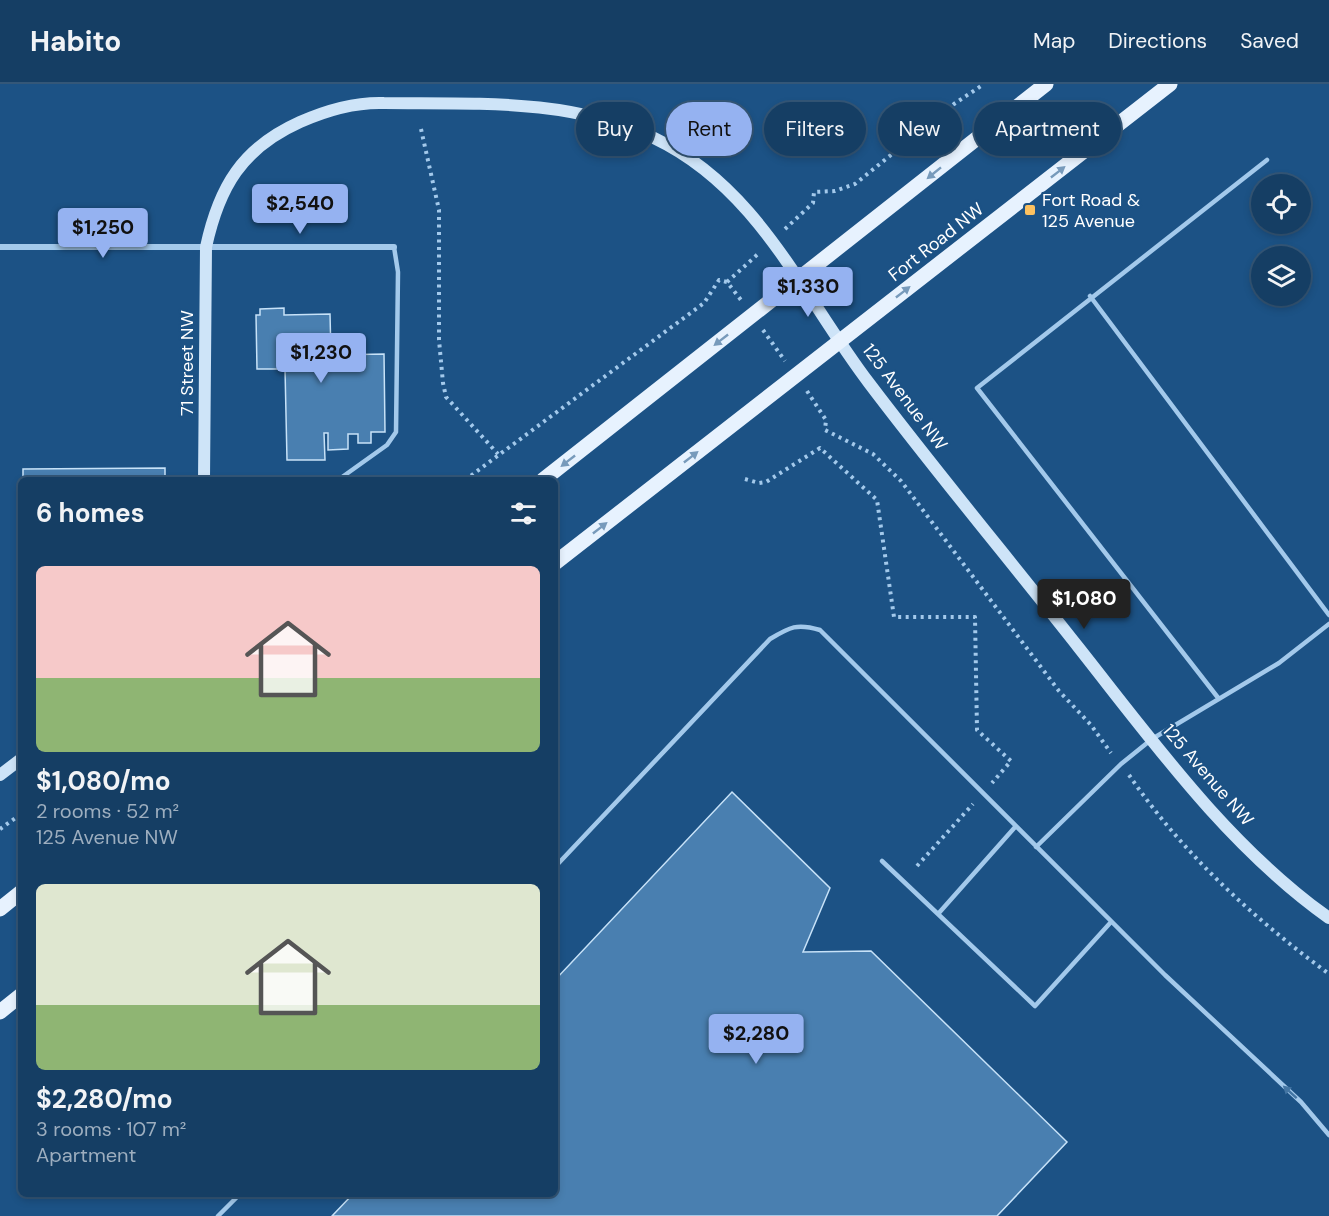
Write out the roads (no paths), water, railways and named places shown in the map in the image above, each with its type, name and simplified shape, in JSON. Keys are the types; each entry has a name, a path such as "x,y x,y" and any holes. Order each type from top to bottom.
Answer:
{"main road":[{"path":"547,477 1046,84"},
{"name":"Fort Road NW","path":"558,561 1170,84"},
{"path":"0,909 18,894"},
{"path":"0,1012 18,997"}],"street":[{"name":"125 Avenue NW","path":"206,247 212,220 227,183 246,158 265,140 290,126 346,106 372,103 522,105 568,111 619,124 678,151 724,186 745,206 800,279 866,380 1152,739 1252,853 1285,884 1329,918"},
{"name":"71 Street NW","path":"204,477 206,247"},
{"path":"0,248 394,247"},
{"path":"0,775 18,761"}],"lane":[{"path":"1219,699 976,388 1090,296 1267,160"},
{"path":"342,477 387,445 396,432 398,272 394,247"},
{"path":"1090,296 1329,615"},
{"path":"1036,847 1121,764 1152,739 1279,663 1329,624"},
{"path":"558,864 770,639 789,628 804,625 820,630 1165,975 1302,1102 1329,1135"},
{"path":"938,914 1016,826"},
{"path":"882,861 1035,1006 1111,922"},
{"path":"218,1216 237,1197"}],"place":[{"name":"Fort Road & 125 Avenue","path":"1030,210"}]}
